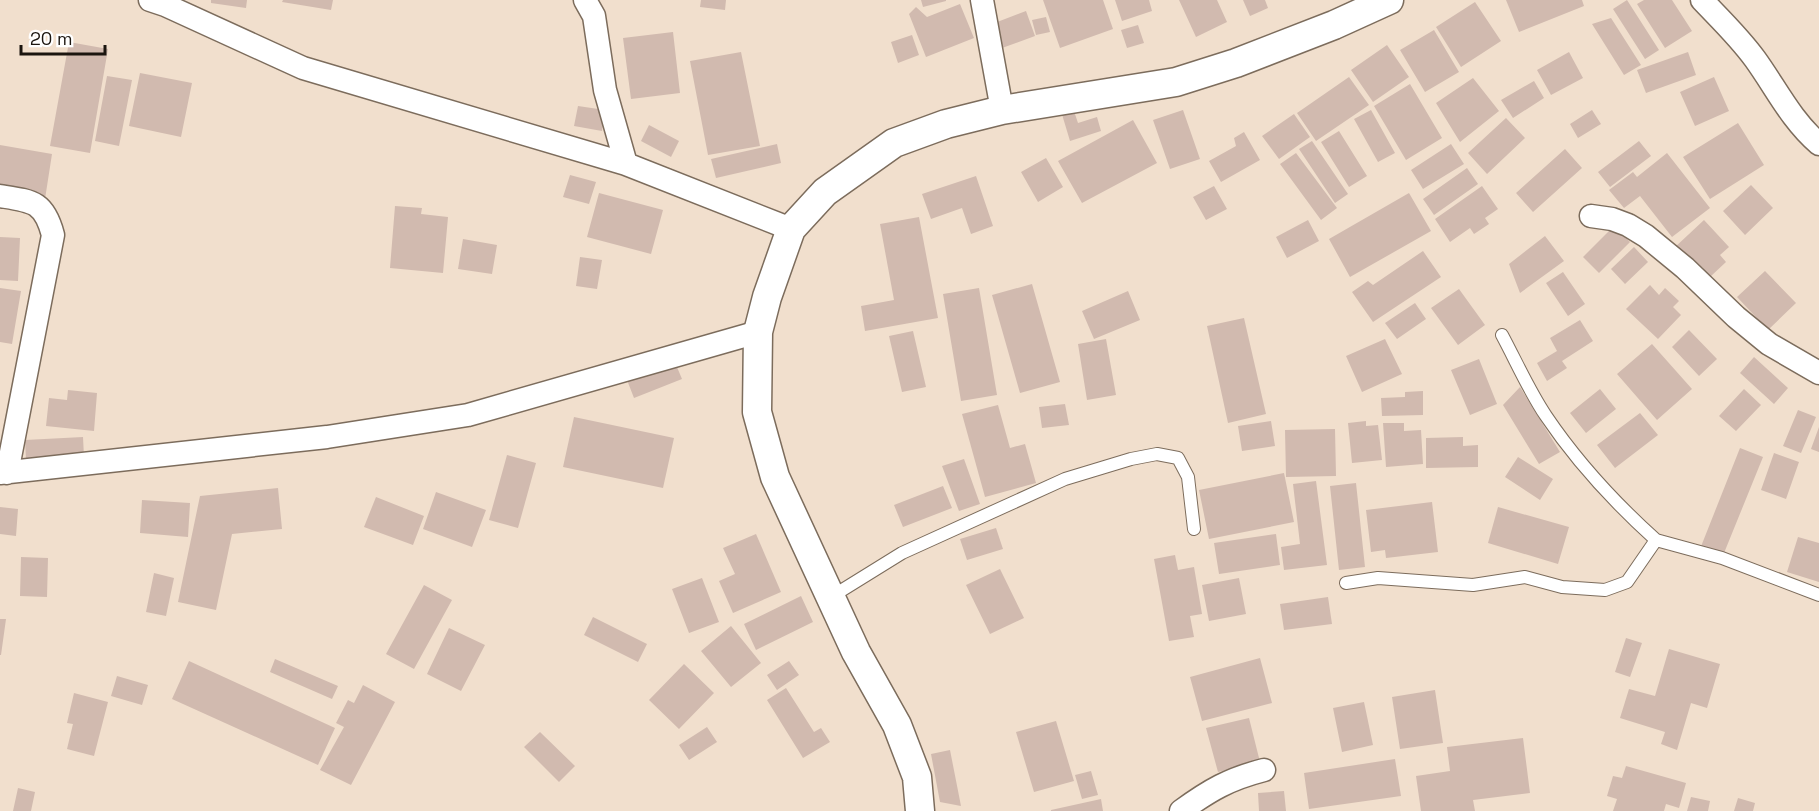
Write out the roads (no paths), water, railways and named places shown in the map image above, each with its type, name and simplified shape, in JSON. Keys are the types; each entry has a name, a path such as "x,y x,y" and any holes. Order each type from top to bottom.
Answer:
{"street":[{"path":"585,0 594,16 605,90 626,164"},
{"path":"982,0 1002,110"},
{"path":"920,811 917,777 897,725 856,652 775,477 757,411 758,332 767,297 791,230 825,192 894,143 946,124 1002,110 1176,82 1269,51 1389,0"},
{"path":"1702,0 1738,37 1803,131 1819,144"},
{"path":"161,2 303,68 626,164 791,230"},
{"path":"0,196 30,201 38,205 49,219 53,235 3,473 327,438 468,415 758,332"},
{"path":"1591,216 1612,219 1646,236 1769,344 1819,374"},
{"path":"1181,811 1216,787 1235,778 1264,770"}],"lane":[{"path":"1502,334 1545,415 1620,508 1656,540 1722,558 1819,596"},
{"path":"831,597 902,554 1065,479 1131,459 1157,454 1178,458 1188,477 1194,529"},
{"path":"1346,583 1378,578 1473,585 1525,577 1562,587 1605,590 1627,582 1656,540"}]}
